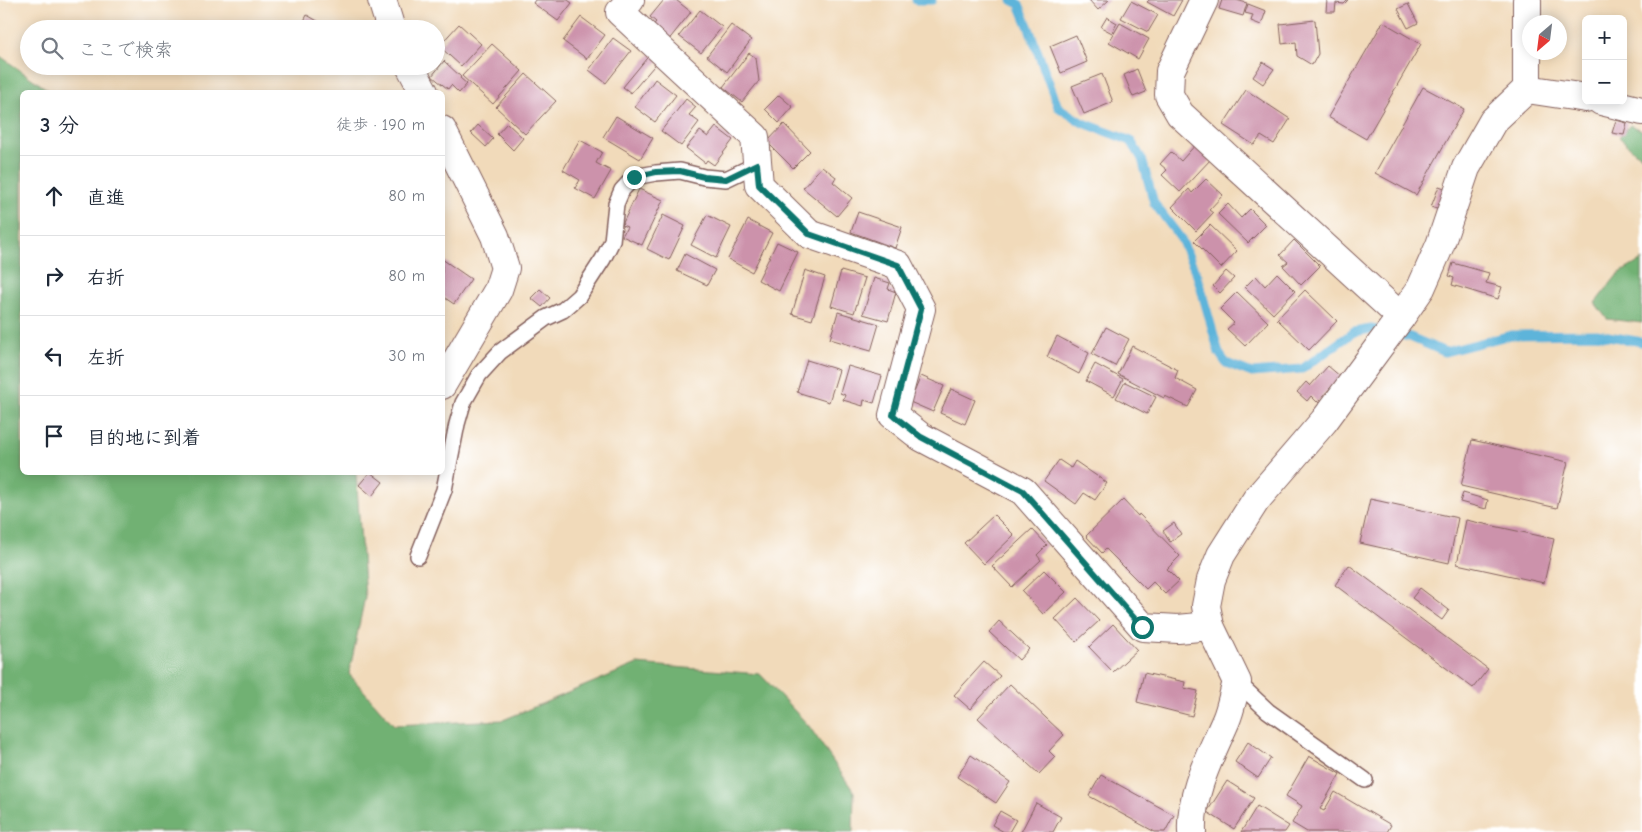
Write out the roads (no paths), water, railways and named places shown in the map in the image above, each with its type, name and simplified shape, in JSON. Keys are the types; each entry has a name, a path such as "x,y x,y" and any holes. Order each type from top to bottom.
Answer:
{"street":[{"path":"382,0 388,20"},
{"path":"630,0 620,12 754,137 759,185 809,234 898,265 921,309 893,415 921,437 1023,491 1142,627 1178,629 1210,626"},
{"path":"1204,0 1170,70 1169,95 1180,114 1401,317"},
{"path":"1192,832 1196,797 1205,765 1227,718 1237,682 1210,626 1206,606 1211,580 1221,555 1256,500 1324,421 1421,288 1440,245 1466,168 1493,121 1527,89 1527,0"},
{"path":"415,75 423,90"},
{"path":"1527,89 1582,97"},
{"path":"1617,105 1642,111"},
{"path":"445,136 495,236 504,268 498,290 445,380"}],"lane":[{"path":"418,556 444,490 457,424 463,404 479,375 500,352 546,318 563,310 580,296 612,241 616,204 622,190 634,177 656,172 680,171 704,177 726,179 757,164"},
{"path":"1237,682 1268,712 1365,780"}],"waterway":[{"path":"916,0 932,0"},
{"path":"1012,0 1019,4 1058,107 1081,122 1131,141 1142,159 1154,203 1181,239 1197,275 1219,353 1226,363 1252,373 1302,369 1354,332 1371,329 1410,337 1445,352 1511,335 1597,334 1642,342"}]}
